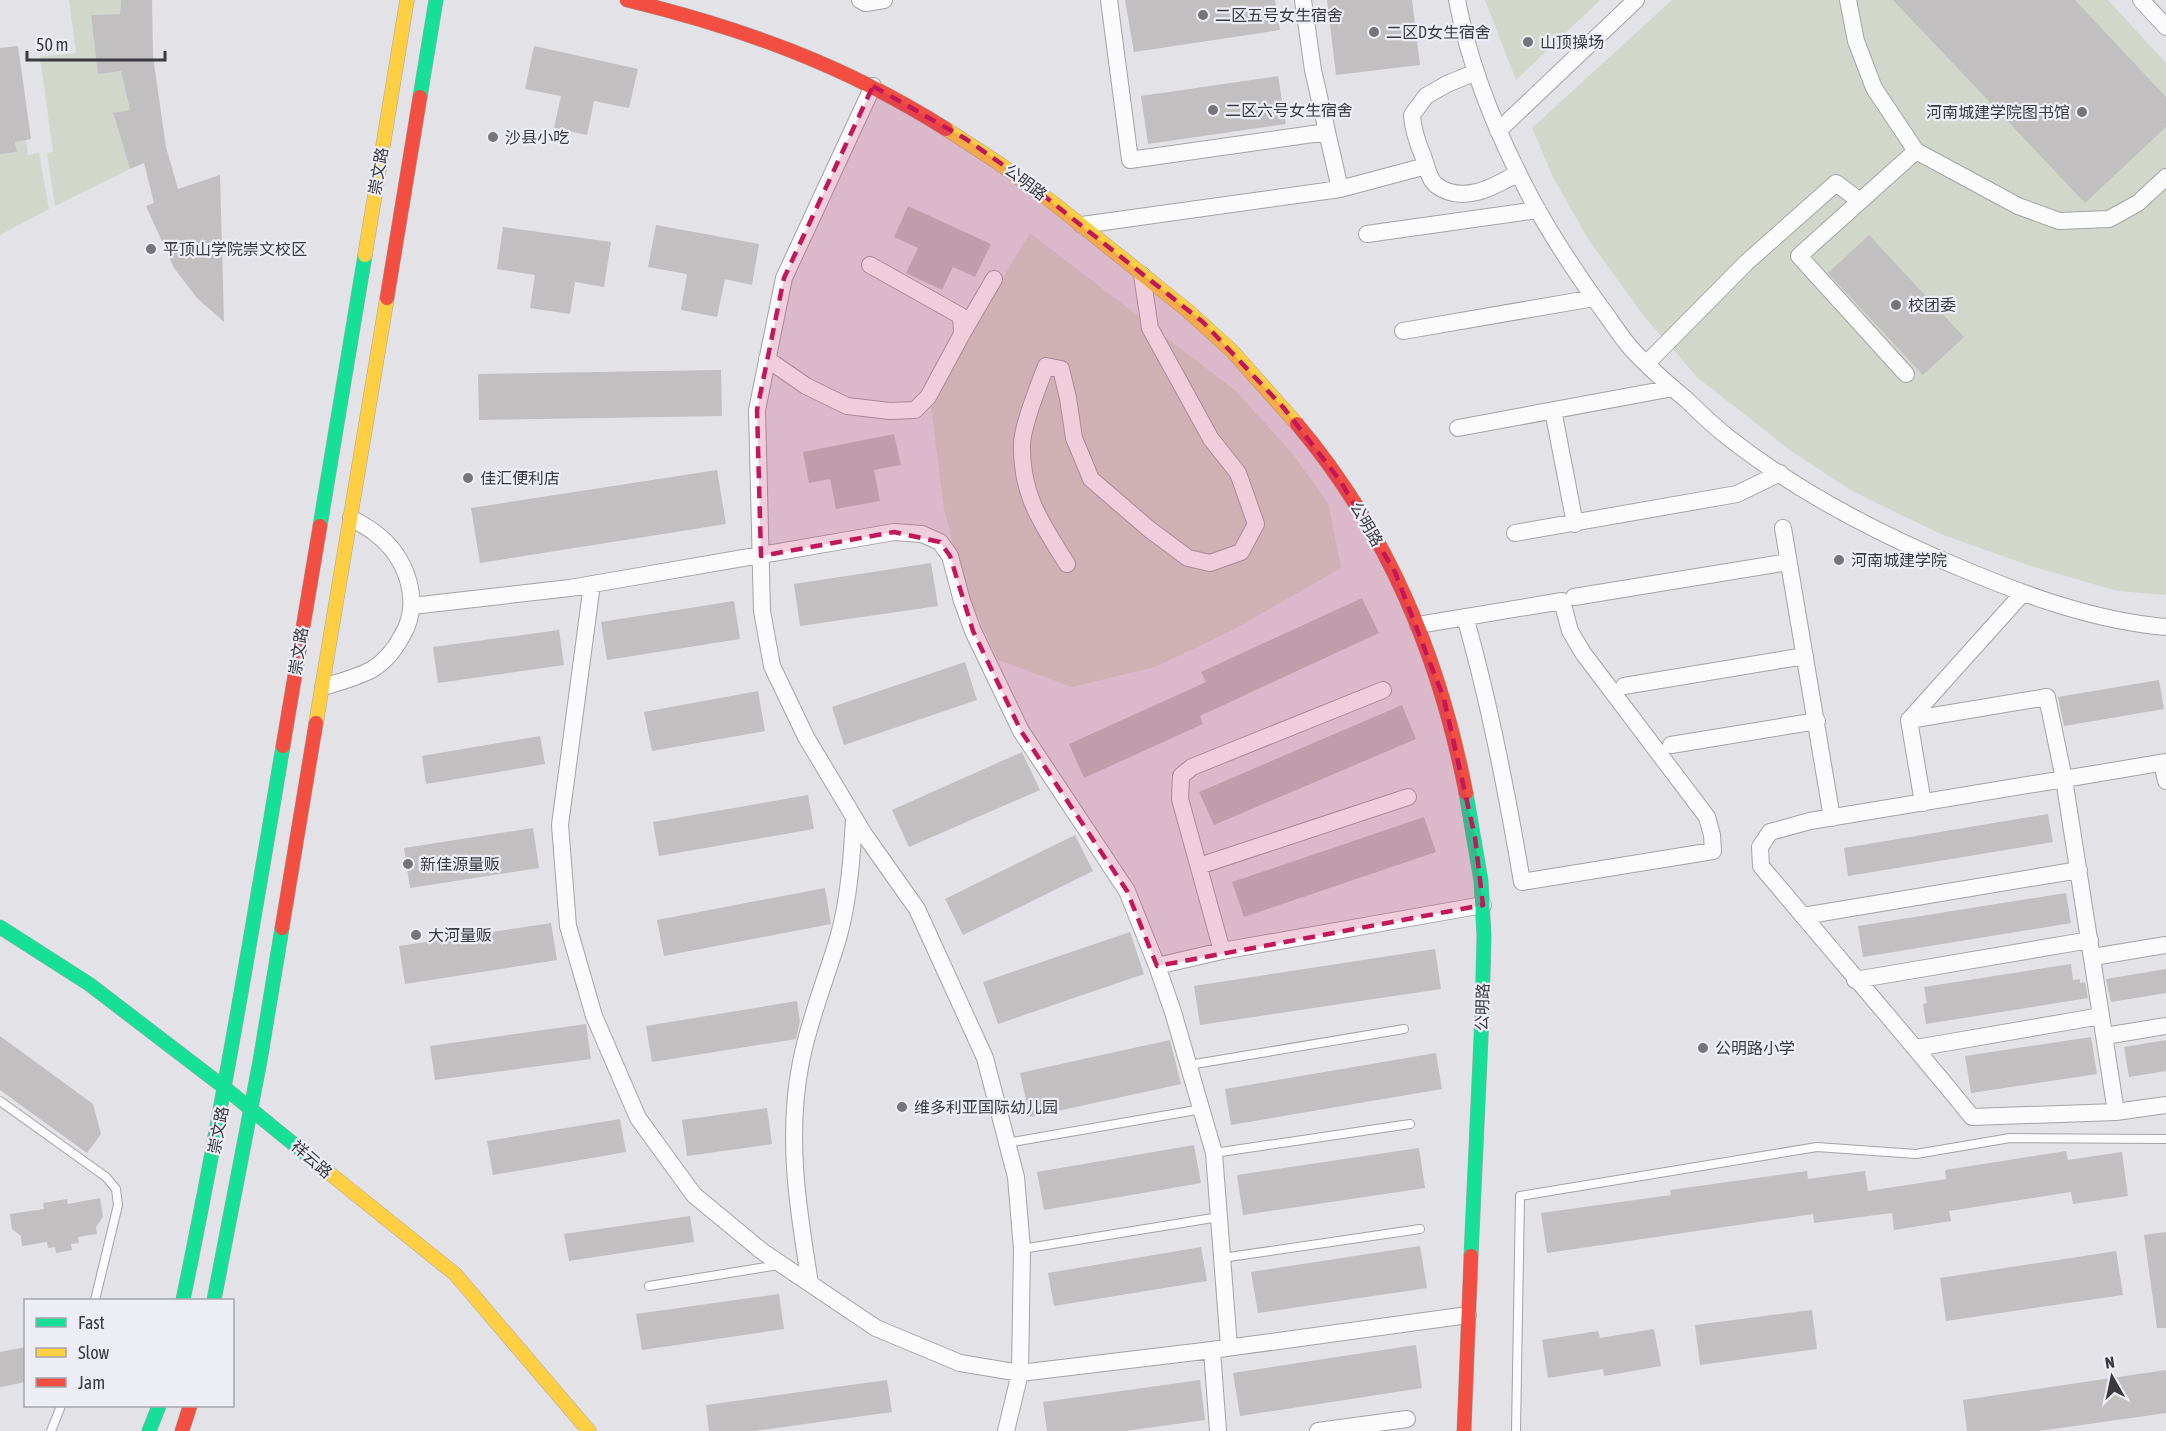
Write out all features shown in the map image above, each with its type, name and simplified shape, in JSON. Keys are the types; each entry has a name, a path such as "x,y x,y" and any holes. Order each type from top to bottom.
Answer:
{"main road":[{"name":"崇文路","path":"183,1299 225,1088 407,0"},
{"name":"崇文路","path":"214,1299 252,1110 436,0"},
{"name":"公明路","path":"627,0 708,19 773,41 873,86 966,139 1082,225 1203,322 1283,407 1340,479 1364,517 1395,572 1418,625 1444,699 1456,742 1475,837 1483,905 1484,983 1464,1431"},
{"name":"祥云路","path":"0,927 89,984 225,1088 455,1275 486,1308 589,1431"},
{"path":"149,1431 159,1407"},
{"path":"182,1431 190,1407"}],"street":[{"path":"860,0 866,3 884,0"},
{"path":"1109,0 1130,160 1327,132"},
{"path":"1303,0 1313,70 1340,189"},
{"path":"1457,0 1476,72 1498,131 1547,227 1629,346 1730,439 1803,489 1872,528 1931,556 2023,593 2096,615 2139,625 2166,627"},
{"path":"1498,131 1636,0"},
{"path":"2140,0 2166,27"},
{"path":"1844,1 1874,88 1916,151 2018,206 2059,220 2109,219 2138,203 2166,177"},
{"path":"1476,72 1426,96 1412,115 1413,130 1426,166 1434,184 1457,195 1493,188 1518,173"},
{"path":"873,86 784,278 757,410 762,611 772,666 806,737 854,818 916,909 985,1058 1016,1177 1022,1249 1020,1373 1006,1431"},
{"path":"1906,374 1799,256 1916,151"},
{"path":"1082,225 1340,189 1426,166"},
{"path":"1647,363 1747,262 1836,183 1860,201"},
{"path":"1367,234 1538,210"},
{"path":"870,265 961,316 962,334"},
{"path":"1067,564 1037,517 1027,491 1022,444 1046,366 1060,369 1068,398 1074,438 1091,479 1149,529 1188,558 1210,563 1241,552 1256,524 1238,473 1211,439 1150,328 1142,275"},
{"path":"768,359 807,386 847,406 890,411 915,410 928,397 994,279"},
{"path":"1403,331 1594,298"},
{"path":"1458,428 1673,388"},
{"path":"1553,410 1575,524"},
{"path":"1515,533 1737,494 1779,472"},
{"path":"323,687 352,678 384,661 396,647 409,625 412,606 409,582 403,566 390,547 375,533 351,518"},
{"path":"1783,528 1832,818"},
{"path":"412,606 592,584 894,532 922,534 940,542 950,556 962,601 973,630 1021,732 1127,891 1157,966 1214,1153 1229,1347"},
{"path":"1574,597 1788,562"},
{"path":"592,584 560,825 568,926 594,1016 638,1118 694,1195 763,1252 876,1328 960,1363 1020,1373 1212,1350 1468,1315"},
{"path":"1909,720 2023,593"},
{"path":"1418,625 1465,617 1562,602 1570,631 1582,653 1707,818 1712,835 1713,852 1522,882 1506,788 1483,681 1465,617"},
{"path":"1624,686 1805,656"},
{"path":"1222,951 1180,799 1181,776 1192,767 1383,690"},
{"path":"1909,720 2047,697 2064,779 2116,1112"},
{"path":"1909,720 1923,803"},
{"path":"1671,745 1817,721"},
{"path":"2166,781 2164,762 1810,821 1770,832 1760,847 1761,866 1972,1117 2116,1112 2166,1105"},
{"path":"1199,866 1408,797"},
{"path":"810,1283 795,1189 795,1113 801,1062 839,934 851,865 854,818"},
{"path":"1803,916 2079,870"},
{"path":"1157,966 1222,951 1483,905"},
{"path":"1855,980 2090,940"},
{"path":"2093,957 2166,945"},
{"path":"1916,1048 2101,1016"},
{"path":"2105,1036 2166,1026"},
{"path":"1212,1350 1218,1431"},
{"path":"1318,1431 1407,1419"}],"lane":[{"path":"1189,1065 1404,1029"},
{"path":"0,1101 106,1177 116,1189 118,1205 95,1299"},
{"path":"1007,1143 1202,1109"},
{"path":"1214,1153 1410,1124"},
{"path":"1516,1431 1520,1196 1817,1147 1916,1154 2010,1138 2166,1139"},
{"path":"1022,1249 1219,1218"},
{"path":"1222,1258 1420,1229"},
{"path":"649,1286 782,1264"},
{"path":"51,1431 61,1407"}],"highlighted area":[{"path":"873,86 966,139 1019,176 1203,322 1283,407 1339,479 1395,572 1444,699 1475,837 1483,905 1157,966 1127,891 1021,731 973,631 950,556 940,542 894,532 761,556 757,410 784,278"}],"shaded area":[{"path":"69,0 121,0 120,14 91,15 98,73 121,71 130,110 113,114 130,169 55,206 47,153 53,152 40,57 76,53"},
{"name":"山顶操场","path":"1485,0 1600,0 1516,80"},
{"path":"1672,0 2108,0 2166,63 2166,595 2117,591 2031,566 1943,535 1854,492 1791,451 1698,378 1643,315 1588,239 1553,177 1532,128"},
{"path":"26,140 28,155 39,153 49,209 0,235 0,154 17,152 15,142"},
{"path":"1030,233 1236,391 1292,453 1328,503 1341,568 1231,631 1155,667 1072,687 998,660 964,587 944,509 930,399"}],"building":[{"path":"121,0 152,0 153,56 166,147 178,189 220,175 224,322 197,298 174,268 146,206 154,203 144,163 130,169 113,113 130,110 121,71 98,74 91,15 120,14"},
{"name":"二区五号女生宿舍","path":"1125,0 1275,0 1280,30 1134,52"},
{"name":"二区D女生宿舍","path":"1327,0 1412,0 1420,65 1336,75"},
{"name":"河南城建学院图书馆","path":"1893,0 2075,0 2166,97 2166,127 2085,203"},
{"path":"18,46 31,139 15,142 17,152 0,154 0,48"},
{"path":"534,46 638,69 629,108 594,101 587,135 554,128 561,96 525,89"},
{"name":"二区六号女生宿舍","path":"1278,76 1286,124 1148,144 1141,96"},
{"path":"908,206 991,244 975,277 953,267 942,290 906,273 918,248 894,237"},
{"path":"656,225 759,244 752,285 725,279 717,317 681,310 687,274 648,267"},
{"path":"503,227 611,242 604,287 575,282 570,314 530,308 535,275 497,269"},
{"name":"校团委","path":"1869,235 1964,337 1923,375 1828,273"},
{"path":"721,370 722,416 479,420 478,374"},
{"path":"894,434 901,465 874,470 880,501 836,509 830,479 809,483 803,452"},
{"path":"717,470 726,524 480,563 471,508"},
{"path":"931,563 938,606 800,626 794,584"},
{"path":"1362,598 1379,633 1200,716 1203,724 1084,778 1069,744 1206,682 1201,672"},
{"path":"734,601 740,639 607,660 601,622"},
{"path":"559,630 564,665 438,683 433,647"},
{"path":"965,662 977,700 844,745 832,707"},
{"path":"2159,680 2164,709 2064,726 2058,697"},
{"path":"758,691 765,731 652,751 644,712"},
{"path":"1402,705 1416,739 1214,825 1199,792"},
{"path":"540,736 545,764 426,784 422,756"},
{"path":"1022,752 1040,790 909,847 892,810"},
{"path":"808,795 814,829 659,856 653,822"},
{"path":"2048,814 2053,842 1848,876 1844,848"},
{"path":"1424,817 1436,852 1244,917 1232,882"},
{"path":"533,828 539,868 410,888 404,848"},
{"path":"1075,835 1093,871 963,935 945,899"},
{"path":"825,888 831,924 664,956 657,920"},
{"path":"2066,893 2071,923 1863,957 1858,926"},
{"path":"551,923 557,960 405,984 399,946"},
{"path":"1130,932 1144,974 998,1024 983,982"},
{"path":"1435,949 1441,989 1200,1025 1194,986"},
{"path":"2071,964 2073,980 2080,979 2080,983 2085,982 2088,998 1926,1024 1923,1004 1927,1003 1924,987"},
{"path":"2166,969 2166,993 2111,1002 2106,979"},
{"path":"797,1001 800,1021 796,1039 652,1062 646,1026"},
{"path":"586,1024 591,1059 435,1080 430,1046"},
{"path":"0,1036 93,1104 101,1134 87,1153 0,1090"},
{"path":"2091,1037 2097,1074 1971,1093 1965,1056"},
{"path":"1170,1040 1181,1084 1030,1117 1020,1073"},
{"path":"2166,1040 2166,1071 2129,1077 2124,1047"},
{"path":"1436,1053 1442,1089 1231,1125 1225,1089"},
{"path":"767,1108 772,1144 687,1156 682,1120"},
{"path":"620,1119 626,1152 493,1175 487,1141"},
{"path":"1194,1145 1201,1183 1044,1210 1037,1172"},
{"path":"1419,1148 1425,1188 1243,1215 1237,1175"},
{"path":"2066,1151 2068,1160 2122,1152 2128,1196 2073,1204 2071,1192 1949,1211 1951,1221 1894,1230 1892,1213 1814,1223 1813,1214 1547,1253 1541,1213 1671,1195 1670,1190 1807,1171 1808,1179 1865,1171 1868,1191 1946,1179 1945,1170"},
{"path":"100,1198 103,1217 96,1227 97,1234 78,1237 79,1243 71,1244 72,1250 56,1253 55,1247 48,1248 47,1242 22,1246 21,1236 12,1229 10,1214 44,1209 43,1203 67,1199 68,1204"},
{"path":"690,1216 694,1242 569,1261 564,1234"},
{"path":"2166,1232 2166,1328 2157,1328 2144,1235"},
{"path":"1420,1246 1427,1288 1258,1313 1251,1272"},
{"path":"1201,1247 1207,1281 1054,1306 1048,1273"},
{"path":"2116,1251 2123,1295 1946,1321 1940,1278"},
{"path":"779,1294 784,1329 642,1350 636,1314"},
{"path":"1812,1310 1817,1349 1700,1365 1695,1325"},
{"path":"1654,1329 1661,1366 1604,1376 1603,1369 1548,1378 1542,1340 1598,1331 1600,1338"},
{"path":"1416,1345 1422,1388 1240,1416 1233,1373"},
{"path":"24,1347 24,1382 0,1387 0,1352"},
{"path":"2166,1370 2166,1413 2039,1431 1967,1431 1963,1400"},
{"path":"887,1380 892,1412 754,1431 709,1431 706,1405"},
{"path":"1200,1380 1205,1420 1125,1431 1047,1431 1043,1402"}],"traffic: fast":[{"path":"420,97 436,0"},
{"path":"320,526 365,255"},
{"path":"183,1299 223,1093 283,746"},
{"path":"1466,793 1481,881 1484,936 1471,1256"},
{"path":"0,927 89,984 225,1088 313,1160"},
{"path":"214,1299 260,1061 282,928"},
{"path":"149,1431 159,1407"}],"traffic: slow":[{"path":"365,255 407,0"},
{"path":"946,129 1000,164 1056,205 1188,311 1232,351 1297,424"},
{"path":"316,723 387,298"},
{"path":"313,1160 455,1274 589,1431"}],"traffic: jam":[{"path":"627,0 711,23 792,51 870,86 946,129"},
{"path":"387,298 420,97"},
{"path":"1297,424 1329,465 1358,508 1405,598 1425,645 1441,693 1466,793"},
{"path":"283,746 320,526"},
{"path":"282,928 316,723"},
{"path":"1464,1431 1471,1256"},
{"path":"182,1431 190,1407"}],"place":[{"name":"二区五号女生宿舍","path":"1203,15"},
{"name":"二区D女生宿舍","path":"1374,32"},
{"name":"山顶操场","path":"1528,42"},
{"name":"二区六号女生宿舍","path":"1213,110"},
{"name":"河南城建学院图书馆","path":"2082,112"},
{"name":"沙县小吃","path":"493,137"},
{"name":"平顶山学院崇文校区","path":"151,249"},
{"name":"校团委","path":"1896,305"},
{"name":"佳汇便利店","path":"468,478"},
{"name":"河南城建学院","path":"1839,560"},
{"name":"新佳源量贩","path":"408,864"},
{"name":"大河量贩","path":"416,935"},
{"name":"公明路小学","path":"1703,1048"},
{"name":"维多利亚国际幼儿园","path":"902,1107"}]}
